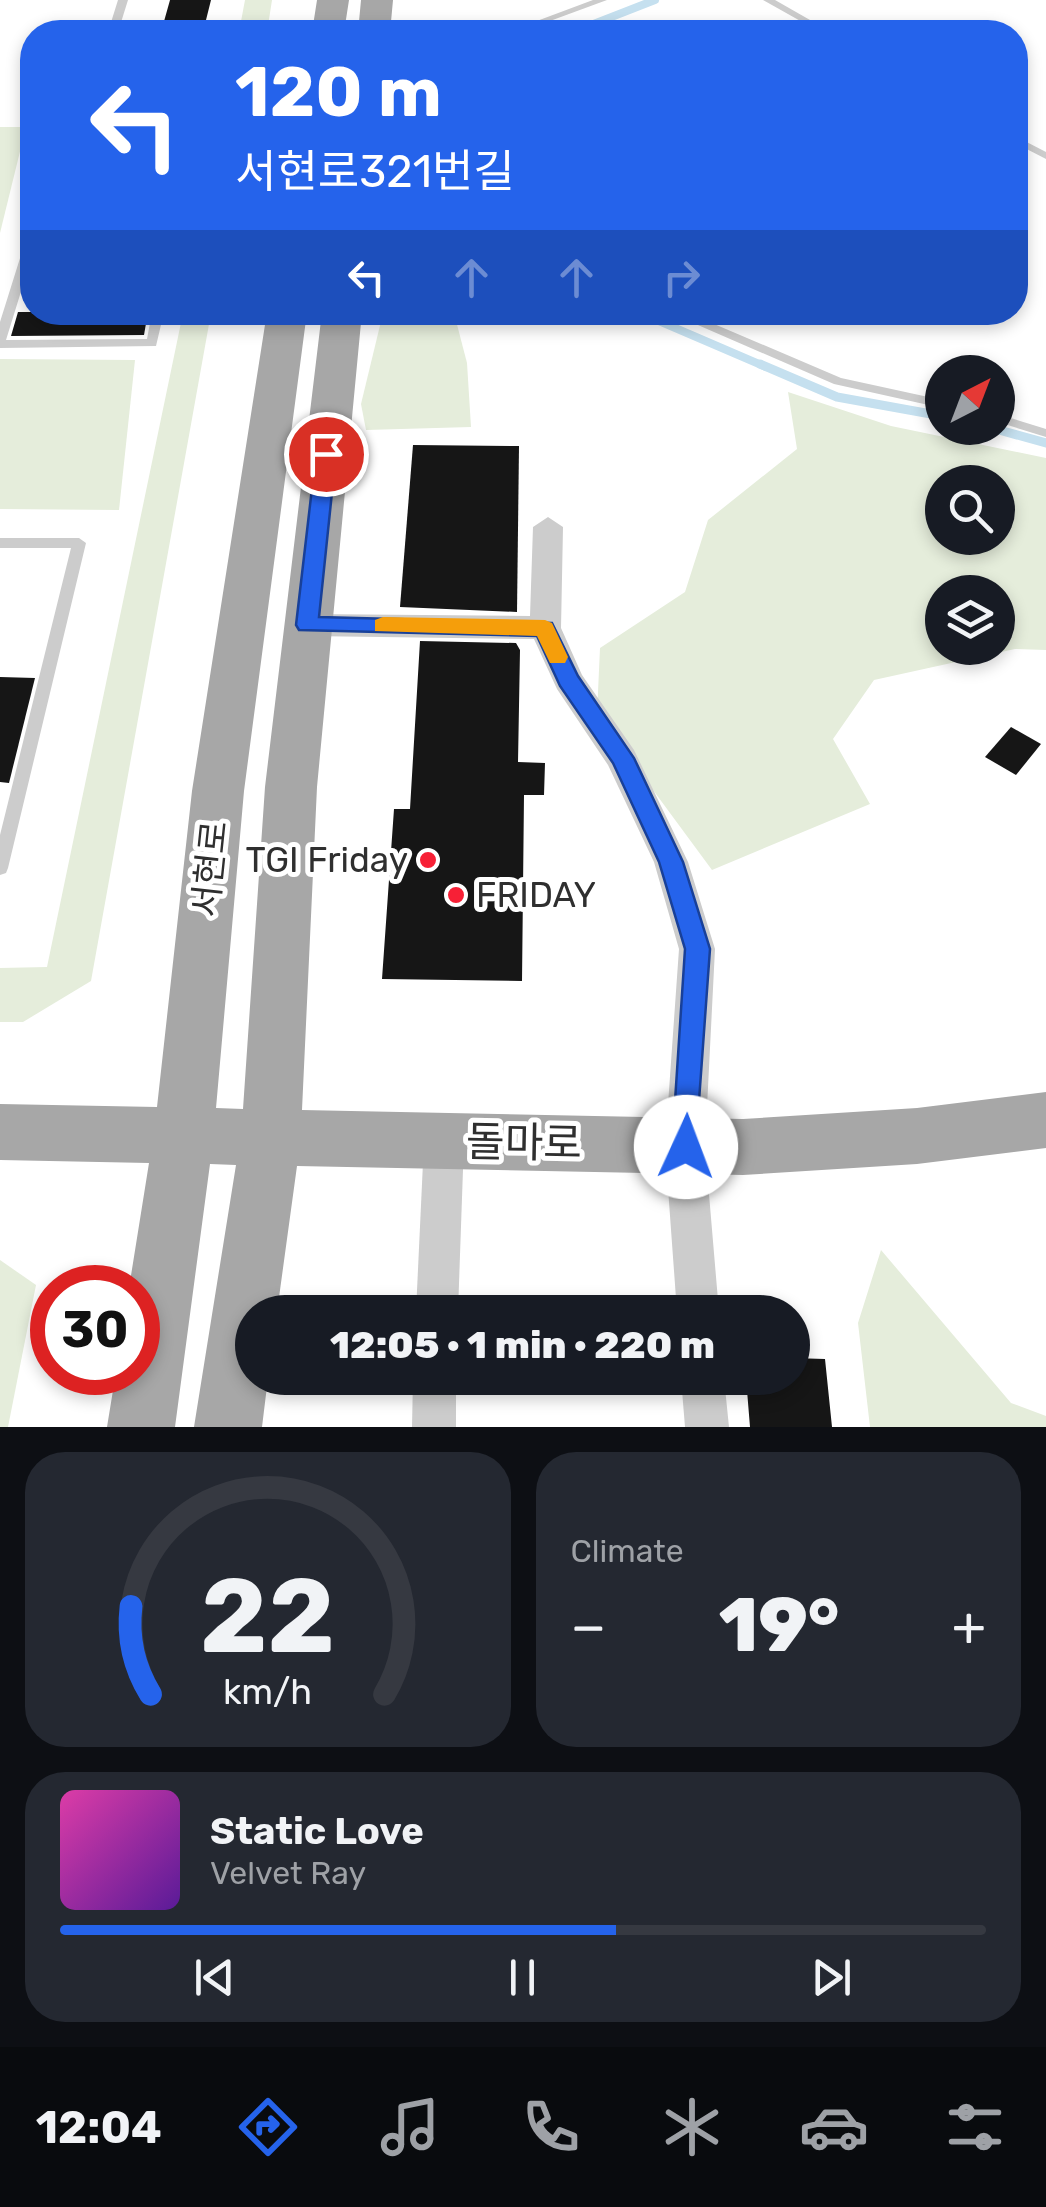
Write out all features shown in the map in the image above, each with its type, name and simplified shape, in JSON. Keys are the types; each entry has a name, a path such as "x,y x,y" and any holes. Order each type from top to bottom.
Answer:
{"main road":[{"name":"서현로","path":"141,1427 184,1135 218,791 285,325"},
{"path":"228,1427 271,1137 291,787 341,325"},
{"name":"돌마로","path":"0,1132 686,1147 917,1136 1046,1120"}],"street":[{"path":"548,527 545,628 568,680 622,758 671,862 697,949 686,1147 697,1295"},
{"path":"307,625 545,628"},
{"path":"439,1295 444,1142"},
{"path":"434,1427 435,1395"},
{"path":"704,1395 707,1427"}],"lane":[{"path":"546,20 602,0"},
{"path":"768,0 804,20"},
{"path":"20,278 0,342 152,343 155,325"},
{"path":"705,325 838,381 925,400"},
{"path":"1015,423 1046,433"},
{"path":"0,542 80,544 0,868"}],"green space":[{"path":"245,0 272,0 269,20 241,20"},
{"path":"0,127 20,127 20,151 0,233"},
{"path":"181,325 209,325 91,981 23,1022 0,1022 0,968 47,967"},
{"path":"380,325 457,325 467,363 471,427 366,430 361,404"},
{"path":"0,359 135,360 119,510 0,509"},
{"path":"788,392 891,426 925,433 925,445 983,445 1046,458 1046,650 1015,649 1015,575 925,575 925,665 942,665 874,680 833,739 870,804 712,870 597,714 600,648 685,592 708,520 797,449"},
{"path":"881,1250 1011,1403 1046,1416 1046,1427 870,1427 858,1323"},
{"path":"0,1260 30,1281 30,1315 8,1427 0,1427"}],"building":[{"path":"170,0 211,0 206,20 164,20"},
{"path":"18,312 20,325 146,325 144,335 11,336"},
{"path":"413,445 519,446 517,612 400,607"},
{"path":"420,641 516,643 520,650 518,762 545,763 544,795 524,795 522,981 382,979 394,809 410,809"},
{"path":"0,677 35,678 9,783 0,782"},
{"path":"1011,727 1041,744 1016,775 985,757"},
{"path":"810,1359 825,1359 832,1427 750,1427 747,1395 810,1395"}],"waterway":[{"path":"604,20 655,0"},
{"path":"668,325 766,367"},
{"path":"760,364 837,397 925,413"},
{"path":"1015,434 1046,443"}],"slow traffic":[{"path":"383,625 545,628 557,657"}],"place":[{"name":"TGI Friday","path":"428,860"},
{"name":"FRIDAY","path":"456,895"}],"route":[{"path":"326,454 307,625 545,628 568,680 622,758 671,862 697,949 686,1147"}]}
